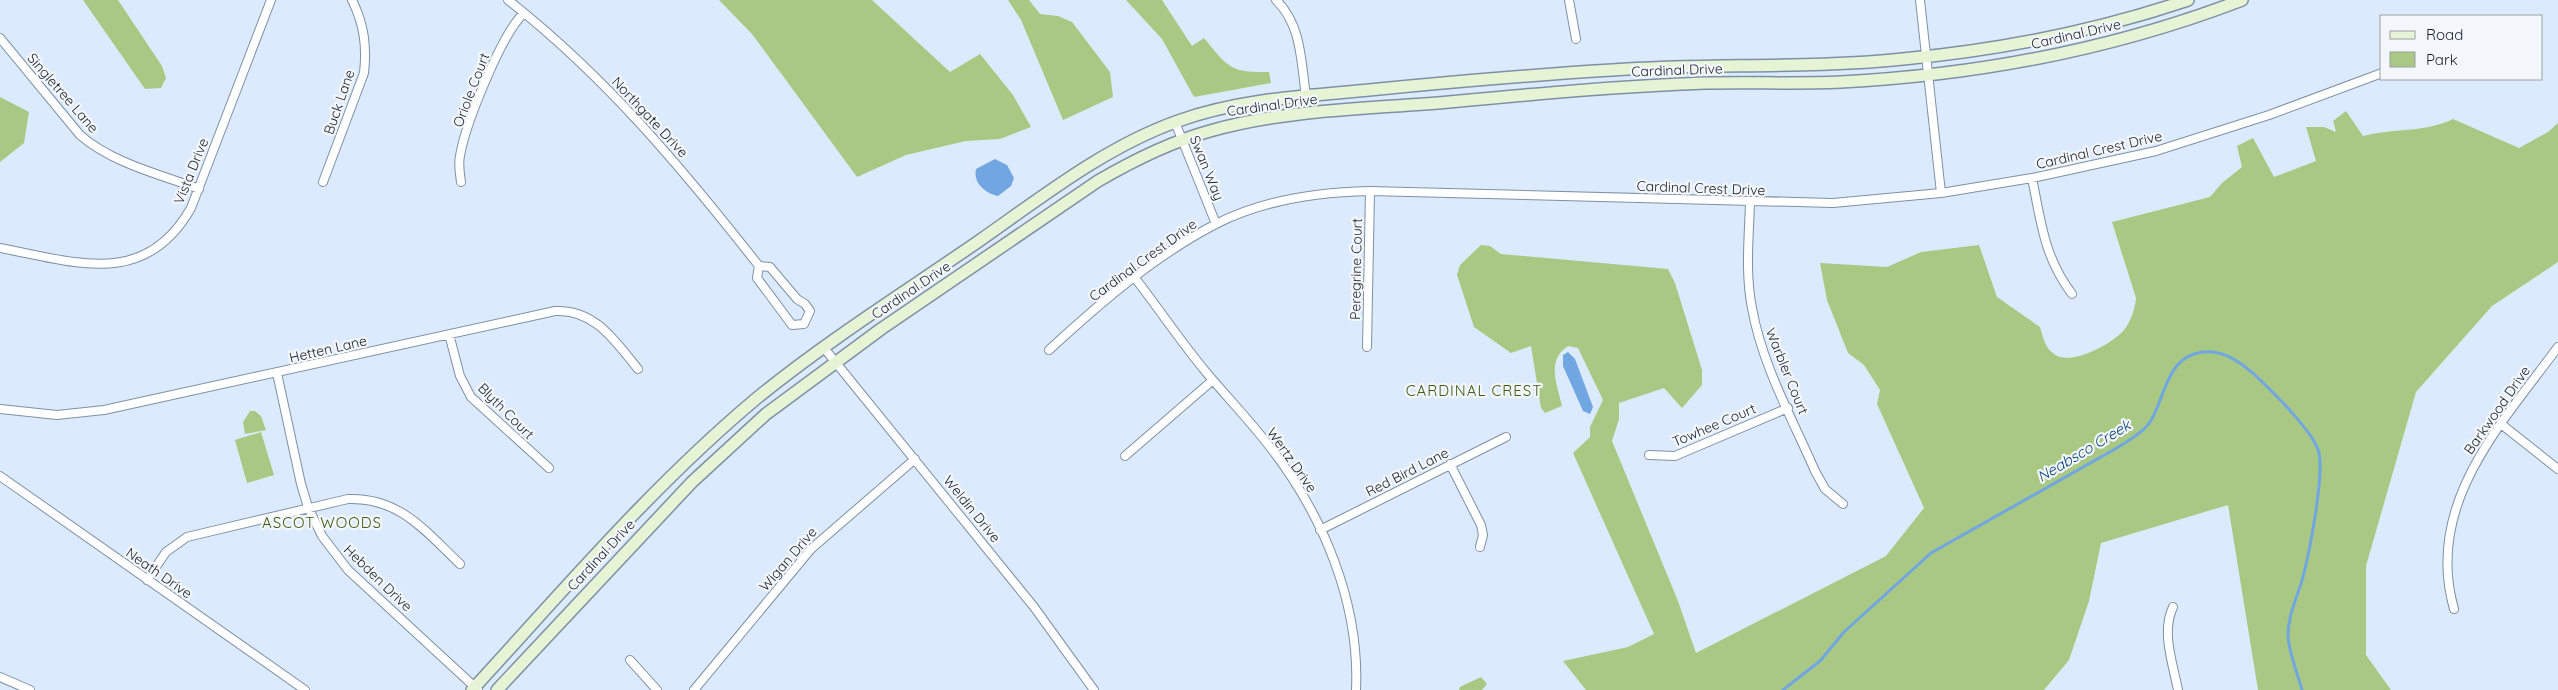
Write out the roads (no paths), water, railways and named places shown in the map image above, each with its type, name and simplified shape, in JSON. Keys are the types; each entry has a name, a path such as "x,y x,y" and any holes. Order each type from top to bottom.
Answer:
{"main road":[{"name":"Cardinal Drive","path":"475,689 664,484 756,399 824,348 1089,165 1120,147 1175,122 1252,102 1306,96 1632,68 1830,63 1982,50 2061,35 2124,20 2188,0"},
{"name":"Cardinal Drive","path":"497,690 692,482 766,414 835,361 1098,181 1130,162 1182,140 1229,126 1286,116 1525,94 1697,83 1840,82 1968,71 2107,43 2172,25 2242,0"}],"street":[{"name":"Vista Drive","path":"0,248 90,265 127,262 152,251 174,233 191,208 271,0"},
{"name":"Buck Lane","path":"323,182 364,73 366,58 364,34 352,0"},
{"name":"Northgate Drive","path":"508,0 564,47 632,113 692,182 758,266 757,278 783,310 787,320 792,325 804,324 810,311 806,304 797,299 770,267 758,266"},
{"path":"1276,0 1291,18 1294,27 1306,96"},
{"path":"1568,0 1576,39"},
{"path":"1920,0 1942,193"},
{"name":"Oriole Court","path":"460,182 459,156 478,102 510,29 524,12"},
{"name":"Singletree Lane","path":"0,38 80,135 90,144 110,156 198,189"},
{"name":"Cardinal Crest Drive","path":"1049,350 1083,319 1135,278 1189,240 1216,224 1282,201 1311,196 1370,191 1833,203 1942,193 2098,165 2213,134 2380,74"},
{"name":"Swan Way","path":"1175,122 1216,224"},
{"path":"2032,178 2045,246 2052,264 2072,294"},
{"name":"Peregrine Court","path":"1368,347 1370,191"},
{"name":"Warbler Court","path":"1750,202 1748,281 1751,307 1763,352 1815,471 1825,489 1843,504"},
{"name":"Wertz Drive","path":"1135,278 1213,380 1285,467 1320,530 1350,613 1355,647 1356,690"},
{"name":"Hetten Lane","path":"0,408 31,413 90,412 555,312 575,312 600,326 638,369"},
{"name":"Blyth Court","path":"449,334 460,376 471,397 548,468"},
{"name":"Barkwood Drive","path":"2454,609 2448,584 2446,557 2454,512 2470,472 2500,424 2558,347"},
{"name":"Weldin Drive","path":"824,348 1034,607 1094,690"},
{"name":"Hebden Drive","path":"277,373 301,484 308,507 322,536 348,570 475,689"},
{"path":"1125,456 1213,380"},
{"name":"Towhee Court","path":"1649,454 1675,456 1788,408"},
{"path":"2500,424 2558,469"},
{"name":"Red Bird Lane","path":"1320,530 1506,437"},
{"name":"Wigan Drive","path":"694,690 811,549 915,459"},
{"path":"1450,464 1481,525 1483,535 1480,547"},
{"name":"Neath Drive","path":"0,476 305,690"},
{"path":"147,580 166,552 187,537 308,507 362,498 389,504 412,519 460,564"},
{"path":"2173,607 2168,620 2168,635 2178,690"},
{"path":"630,660 657,690"},
{"path":"0,678 18,683 30,690"}],"water":[{"path":"995,159 1007,165 1014,178 1011,186 998,196 981,187 976,179 976,169"},
{"path":"1568,352 1575,359 1593,407 1590,414 1583,411 1563,366 1563,355"}],"waterway":[{"name":"Neabsco Creek","path":"1783,690 1820,661 1844,632 1931,553 2139,434 2147,426 2155,413 2171,374 2177,365 2194,354 2203,352 2219,353 2227,356 2242,364 2255,375 2301,423 2310,434 2319,453 2320,478 2313,531 2304,573 2288,627 2290,648 2302,690"}],"district":[{"name":"CARDINAL CREST","path":"1474,391"},
{"name":"ASCOT WOODS","path":"322,523"}]}
